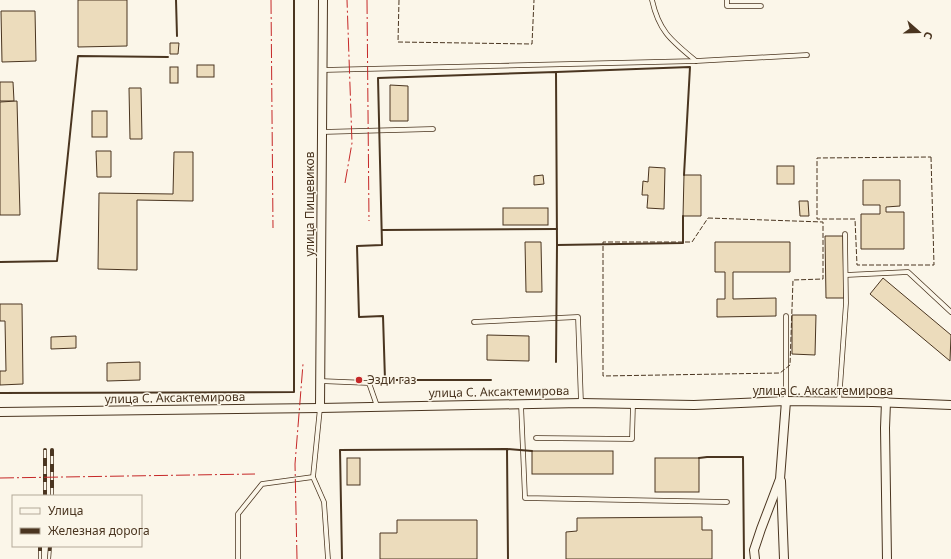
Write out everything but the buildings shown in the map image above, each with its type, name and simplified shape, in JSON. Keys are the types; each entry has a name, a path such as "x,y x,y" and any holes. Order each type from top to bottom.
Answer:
{"street":[{"name":"улица Пищевиков","path":"320,408 323,0"},
{"name":"улица С. Аксактемирова","path":"0,412 581,403 694,405 786,401 886,402 951,405"},
{"path":"784,559 780,478 786,401"},
{"path":"886,402 887,559"},
{"path":"754,559 754,550 780,478"}],"lane":[{"path":"652,0 655,14 663,30 673,42 696,61"},
{"path":"727,0 727,6 761,6"},
{"path":"323,70 696,61 806,55"},
{"path":"322,132 433,129"},
{"path":"839,401 846,303 845,234"},
{"path":"846,275 908,272 951,312"},
{"path":"786,316 786,401"},
{"path":"474,322 578,317 581,403"},
{"path":"320,381 369,383 377,407"},
{"path":"521,404 525,498 727,502"},
{"path":"536,438 632,439 633,404"},
{"path":"320,408 313,477 324,502 328,559"},
{"path":"238,559 238,514 262,484 313,477"}],"railway":[{"path":"45,450 45,495"},
{"path":"52,450 52,495"},
{"path":"40,547 40,559"},
{"path":"49,559 50,547"}],"fence":[{"path":"399,0 398,42 532,44 534,0"},
{"path":"931,157 934,265 857,265 855,219 817,219 817,158 931,157"},
{"path":"708,218 823,222 823,279 793,280 790,365 780,373 603,376 603,242 692,242 708,218"}],"wall":[{"path":"176,0 177,36"},
{"path":"0,393 294,392 294,0"},
{"path":"0,262 57,261 78,56 168,57"},
{"path":"556,72 690,67 684,175"},
{"path":"491,380 385,380 383,316 359,317 357,246 382,245 378,78 556,72 556,362"},
{"path":"557,245 683,243 683,216"},
{"path":"382,230 557,229"},
{"path":"507,449 508,559"},
{"path":"342,559 340,450 507,449 532,451"},
{"path":"699,458 743,457 744,559"}],"power":[{"path":"271,0 273,228"},
{"path":"345,183 352,143 347,0"},
{"path":"367,0 369,221"},
{"path":"297,559 295,464 303,364"},
{"path":"0,478 255,474"}],"place":[{"name":"Эзди газ","path":"359,380"}]}
